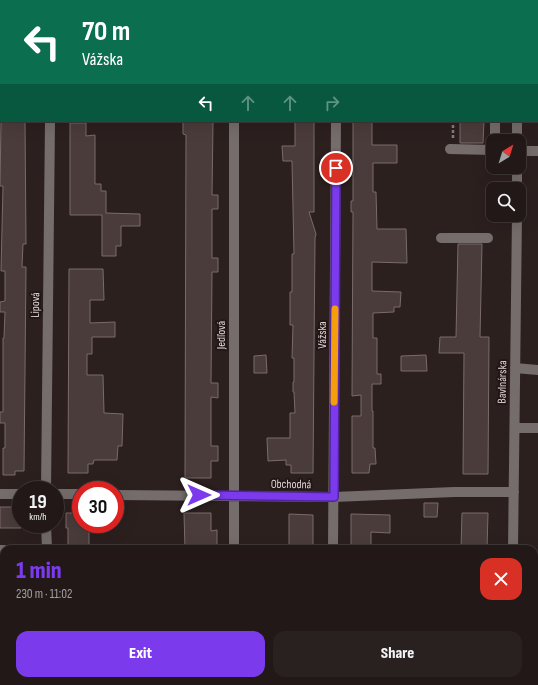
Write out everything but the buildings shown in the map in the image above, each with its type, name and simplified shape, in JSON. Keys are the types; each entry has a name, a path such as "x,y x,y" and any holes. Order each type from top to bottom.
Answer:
{"street":[{"name":"Lipová","path":"46,481 50,122"},
{"name":"Jedľová","path":"234,122 234,545"},
{"name":"Vážska","path":"333,545 336,122"},
{"path":"495,122 495,134"},
{"path":"517,122 517,134"},
{"path":"451,149 486,150"},
{"path":"526,151 538,151"},
{"name":"Bavlnárska","path":"513,545 517,222"},
{"path":"441,238 488,238"},
{"path":"515,368 538,370"},
{"path":"515,428 538,428"},
{"name":"Obchodná","path":"124,494 334,497 454,492 514,492"},
{"path":"0,494 12,494"},
{"path":"46,533 47,545"}],"path":[{"path":"451,149 453,122"}],"slow traffic":[{"path":"334,402 335,309"}],"route":[{"path":"199,495 334,497 336,168"}]}
